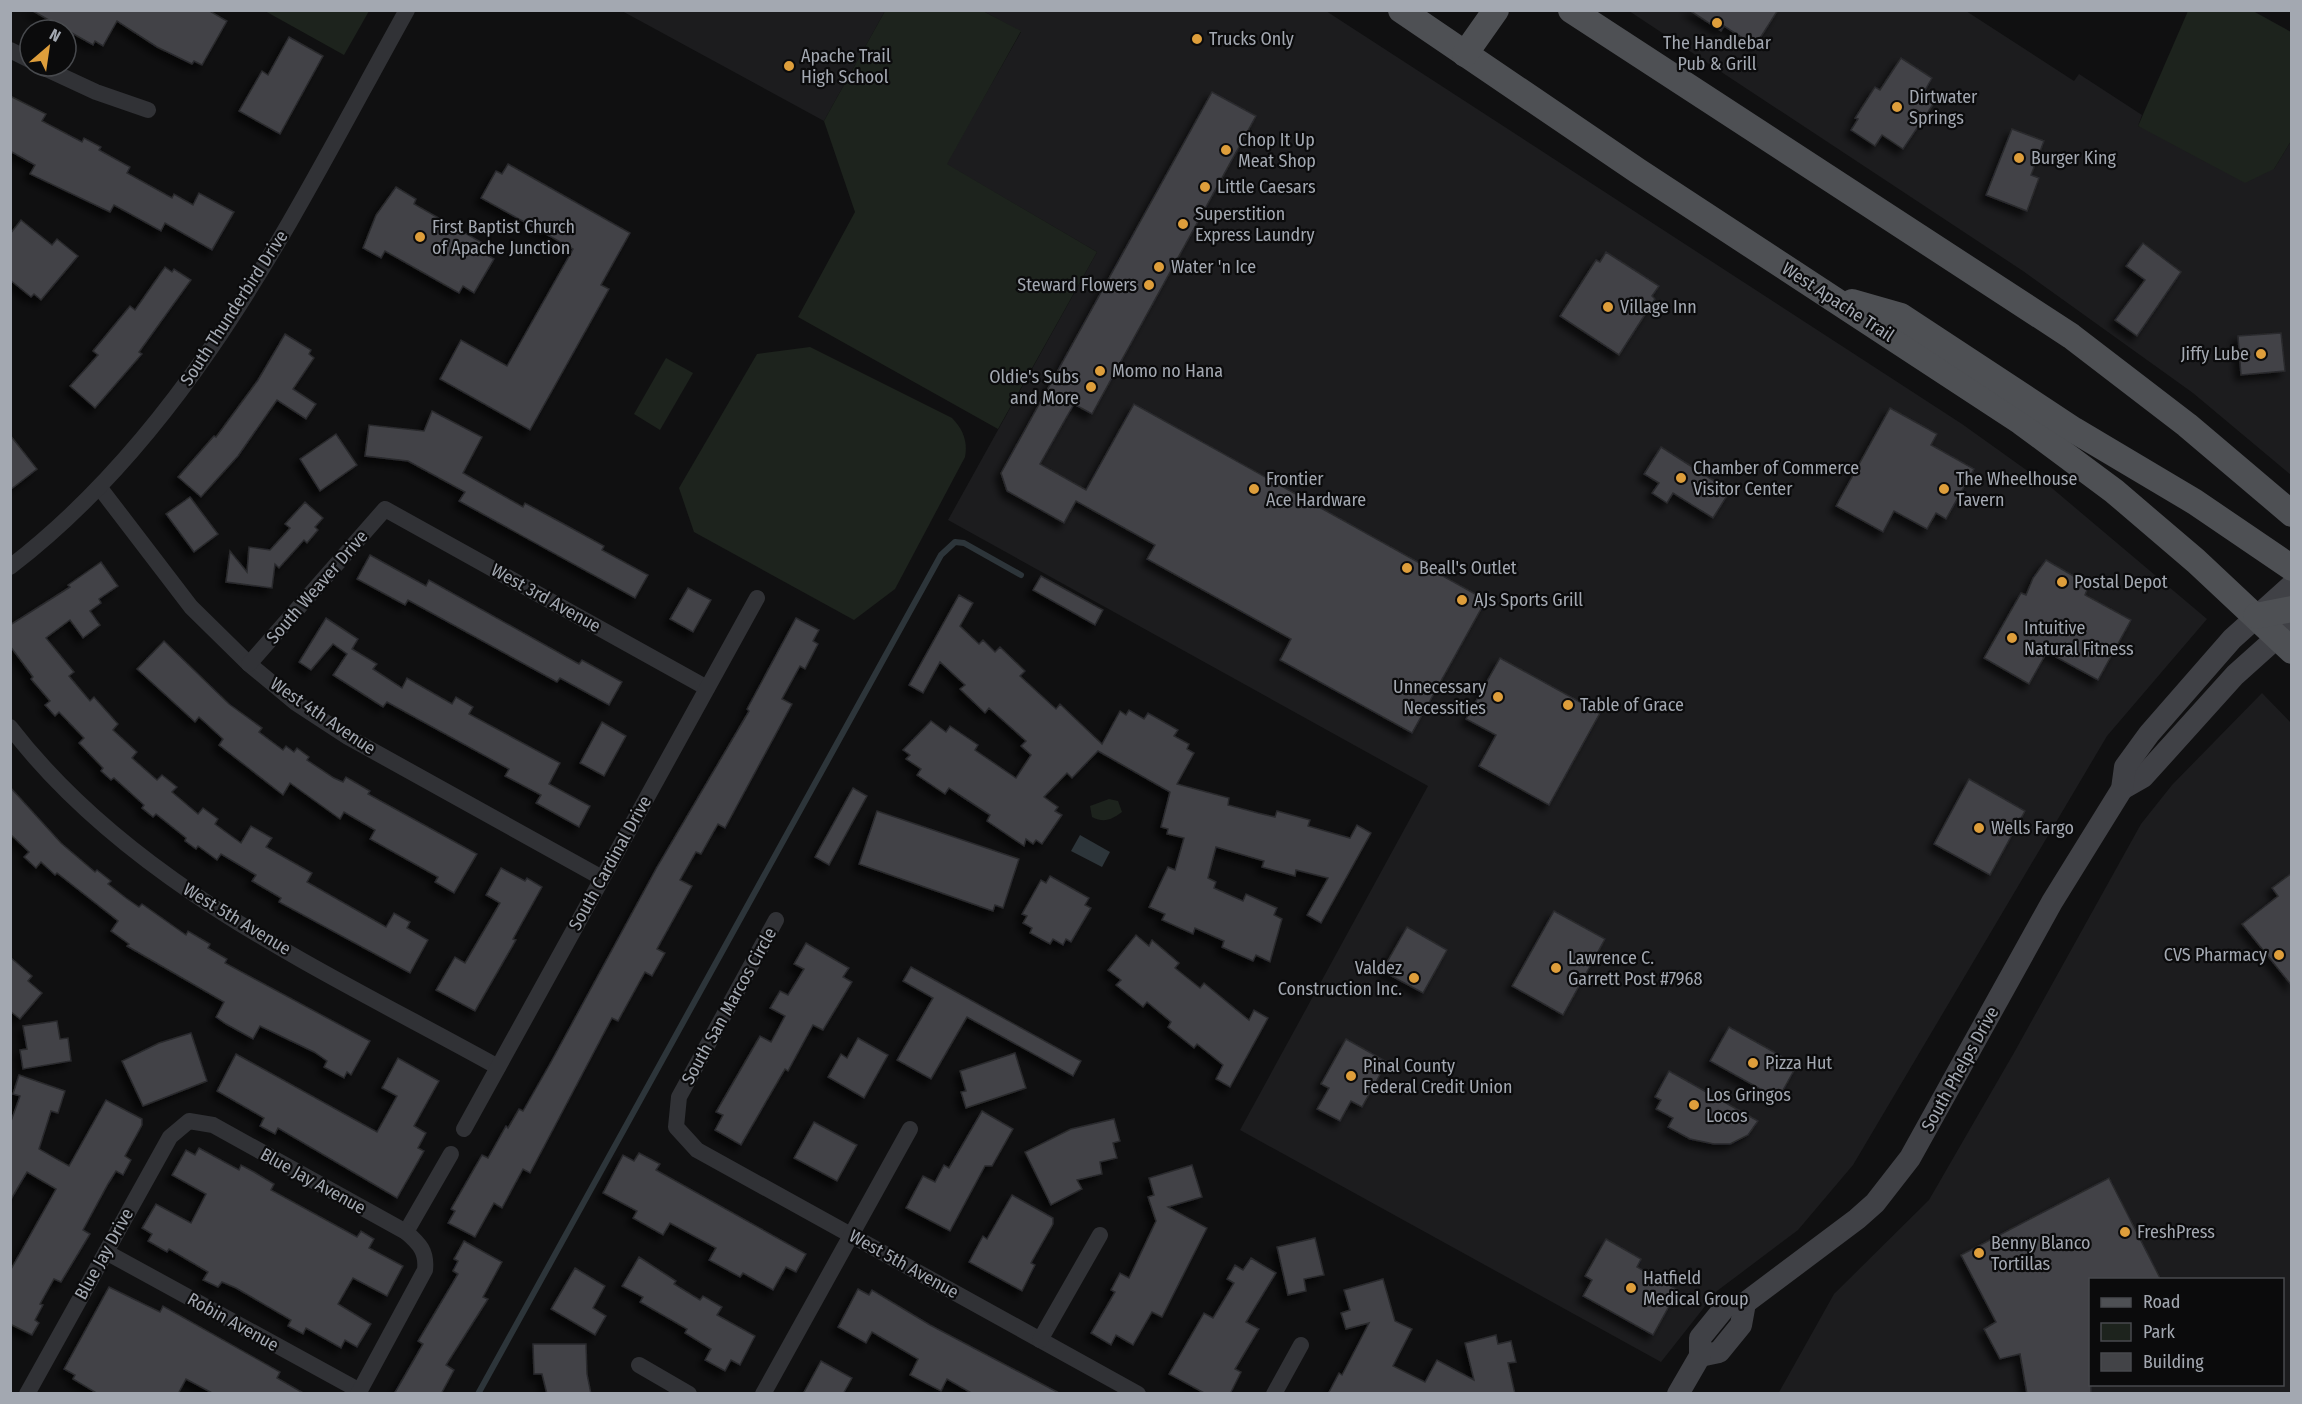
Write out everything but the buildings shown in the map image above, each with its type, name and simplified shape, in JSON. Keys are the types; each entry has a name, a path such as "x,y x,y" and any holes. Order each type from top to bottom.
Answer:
{"main road":[{"name":"West Apache Trail","path":"1401,10 1825,294 2021,422 2115,491 2256,616 2286,637"},
{"path":"1465,54 1496,10"},
{"path":"1571,10 2071,336 2187,425 2292,514"},
{"path":"1825,294 1901,316 2074,430 2195,502 2292,568"},
{"path":"2256,616 2292,609"}],"street":[{"name":"South Thunderbird Drive","path":"10,567 100,488 180,392 250,291 407,10"},
{"path":"66,78 96,92 148,110"},
{"name":"West 4th Avenue","path":"100,488 191,607 249,664 296,703 348,737 602,878"},
{"name":"South Weaver Drive","path":"249,664 385,509"},
{"name":"West 3rd Avenue","path":"385,509 707,688"},
{"name":"South Phelps Drive","path":"1678,1394 1700,1356 1700,1338 1726,1306 1745,1303 1863,1214 1875,1203 1910,1158 2052,902 2122,789 2125,767 2149,734 2232,639 2292,585"},
{"name":"South Cardinal Drive","path":"464,1129 757,598"},
{"name":"South Phelps Drive","path":"2122,789 2143,777 2202,709 2286,637"},
{"name":"West 5th Avenue","path":"10,727 49,775 99,822 165,874 231,919 498,1067"},
{"name":"South San Marcos Circle","path":"676,1127 679,1097 776,920"},
{"name":"Blue Jay Avenue","path":"189,1121 213,1125 406,1232 419,1243 426,1258 419,1281 359,1392"},
{"name":"Blue Jay Drive","path":"29,1393 170,1137 189,1121"},
{"name":"West 5th Avenue","path":"676,1127 697,1150 1138,1394"},
{"path":"763,1394 910,1129"},
{"path":"406,1232 451,1154"},
{"path":"1040,1340 1100,1235"},
{"name":"Robin Avenue","path":"106,1252 359,1392"},
{"path":"1274,1394 1301,1345"},
{"path":"639,1365 689,1394"}],"shaded area":[{"name":"Apache Trail High School","path":"622,11 885,11 824,121"},
{"path":"983,11 1326,11 1962,424 2053,489 2207,619 2107,736 1853,1165 1798,1230 1717,1291 1661,1362 1240,1130 1428,786 948,520 1097,252 946,164 1021,32"},
{"path":"1629,11 1966,11 2074,81 2079,74 2142,115 2138,126 2274,169 2291,141 2291,475 2193,393 2023,271"},
{"path":"2262,693 2292,724 2291,1393 1778,1394 1834,1294 1929,1200 2141,824 2172,785"},
{"path":"1080,835 1110,852 1102,867 1071,851"}],"green space":[{"path":"265,11 369,11 344,55"},
{"path":"885,11 983,11 1021,31 947,164 1097,252 998,429 798,317 855,212 824,121"},
{"path":"2188,11 2253,11 2291,32 2291,141 2274,169 2245,183 2138,126"},
{"path":"810,347 952,418 962,431 965,441 965,457 895,589 854,620 694,532 679,488 757,354"},
{"path":"666,358 693,373 660,430 634,414"},
{"path":"1109,799 1118,801 1122,812 1107,820 1092,817 1090,806"}],"waterway":[{"path":"478,1394 941,555 955,542 964,543 1021,575"}],"place":[{"name":"The Handlebar Pub & Grill","path":"1717,23"},
{"name":"Trucks Only","path":"1197,39"},
{"name":"Apache Trail High School","path":"789,66"},
{"name":"Dirtwater Springs","path":"1897,107"},
{"name":"Chop It Up Meat Shop","path":"1226,150"},
{"name":"Burger King","path":"2019,158"},
{"name":"Little Caesars","path":"1205,187"},
{"name":"Superstition Express Laundry","path":"1183,224"},
{"name":"First Baptist Church of Apache Junction","path":"420,237"},
{"name":"Water 'n Ice","path":"1159,267"},
{"name":"Steward Flowers","path":"1149,285"},
{"name":"Village Inn","path":"1608,307"},
{"name":"Jiffy Lube","path":"2261,354"},
{"name":"Momo no Hana","path":"1100,371"},
{"name":"Oldie's Subs and More","path":"1091,387"},
{"name":"Chamber of Commerce Visitor Center","path":"1681,478"},
{"name":"Frontier Ace Hardware","path":"1254,489"},
{"name":"The Wheelhouse Tavern","path":"1944,489"},
{"name":"Beall's Outlet","path":"1407,568"},
{"name":"Postal Depot","path":"2062,582"},
{"name":"AJs Sports Grill","path":"1462,600"},
{"name":"Intuitive Natural Fitness","path":"2012,638"},
{"name":"Unnecessary Necessities","path":"1498,697"},
{"name":"Table of Grace","path":"1568,705"},
{"name":"Wells Fargo","path":"1979,828"},
{"name":"CVS Pharmacy","path":"2279,955"},
{"name":"Lawrence C. Garrett Post #7968","path":"1556,968"},
{"name":"Valdez Construction Inc.","path":"1414,978"},
{"name":"Pizza Hut","path":"1753,1063"},
{"name":"Pinal County Federal Credit Union","path":"1351,1076"},
{"name":"Los Gringos Locos","path":"1694,1105"},
{"name":"FreshPress","path":"2125,1232"},
{"name":"Benny Blanco Tortillas","path":"1979,1253"},
{"name":"Hatfield Medical Group","path":"1631,1288"}]}
